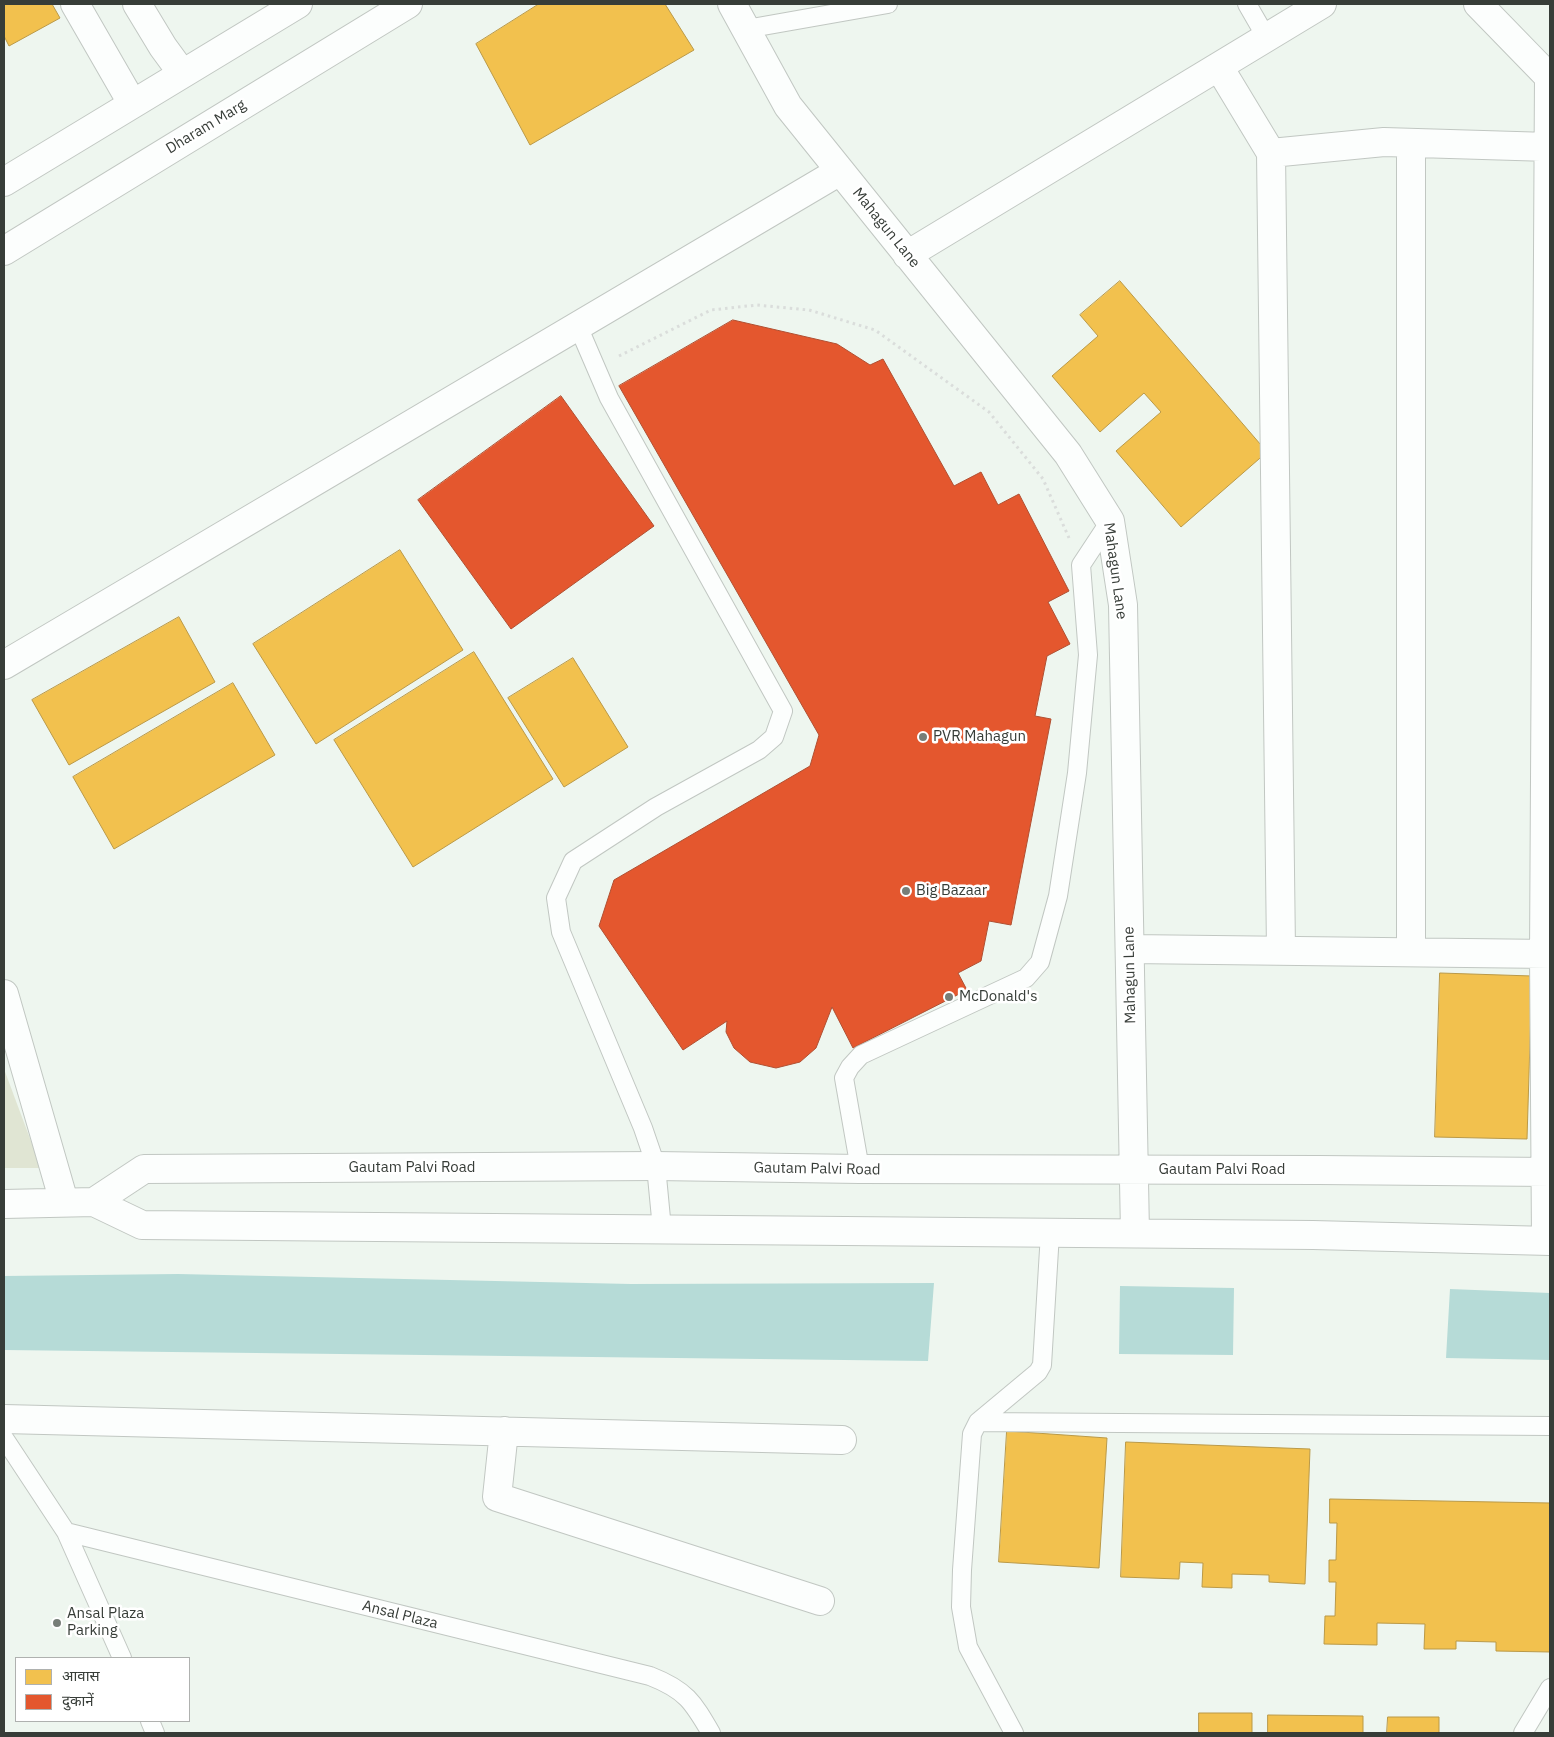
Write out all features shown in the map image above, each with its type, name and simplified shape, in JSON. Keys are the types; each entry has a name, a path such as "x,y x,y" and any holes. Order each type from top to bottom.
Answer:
{"street":[{"path":"74,4 132,103"},
{"path":"137,4 163,47 182,73"},
{"path":"4,182 298,4"},
{"name":"Dharam Marg","path":"4,250 408,4"},
{"name":"Mahagun Lane","path":"732,4 788,106 1068,454 1110,521 1123,605 1135,1233"},
{"path":"907,254 1322,4"},
{"path":"4,1204 94,1202 142,1225 1312,1235 1548,1241 1550,77 1478,4"},
{"path":"1218,67 1271,153 1281,950"},
{"path":"1271,153 1384,142 1549,147"},
{"path":"1411,143 1411,952"},
{"path":"4,665 840,171"},
{"path":"1130,949 1547,954"},
{"path":"4,994 64,1202"},
{"name":"Gautam Palvi Road","path":"94,1202 144,1169 656,1166 860,1170 1548,1172"},
{"path":"4,1419 842,1440"},
{"path":"504,1431 496,1497 820,1601"}],"lane":[{"path":"746,29 888,4"},
{"path":"1247,4 1266,37"},
{"path":"578,326 609,398 783,712 774,737 759,750 656,806 573,861 556,898 561,932 644,1128 656,1166 662,1229"},
{"path":"860,1170 844,1078 850,1066 861,1055 1026,978 1040,962 1058,896 1078,773 1088,656 1081,565 1110,521"},
{"path":"1014,1733 968,1647 961,1607 962,1570 972,1434 978,1422 1038,1372 1042,1365 1050,1233"},
{"path":"978,1422 1550,1426"},
{"path":"4,1438 66,1532 122,1657"},
{"name":"Ansal Plaza","path":"66,1532 650,1676 670,1684 695,1705 711,1733"},
{"path":"1523,1733 1550,1688"}],"path":[{"path":"596,368 711,310 757,305 808,310 875,330 989,412 1043,479 1081,565"}],"green space":[{"path":"4,1069 41,1168 4,1168"}],"water":[{"path":"178,1274 631,1284 934,1283 928,1361 4,1350 4,1276"},
{"path":"1120,1286 1234,1288 1233,1355 1119,1354"},
{"path":"1450,1289 1550,1293 1550,1360 1446,1358"}],"building: आवास":[{"path":"4,4 52,4 60,18 9,46 4,36"},
{"path":"539,4 665,4 694,50 530,145 476,44"},
{"path":"1120,281 1267,452 1181,527 1116,451 1161,412 1144,393 1100,432 1052,376 1098,336 1080,315"},
{"path":"400,550 463,650 316,744 253,644"},
{"path":"179,617 215,682 69,765 32,700"},
{"path":"474,652 553,779 413,867 334,740"},
{"path":"573,658 628,747 564,787 508,698"},
{"path":"233,683 275,755 114,849 73,777"},
{"path":"1440,973 1532,976 1527,1139 1435,1137"},
{"path":"1007,1431 1107,1438 1099,1568 999,1562"},
{"path":"1126,1442 1310,1449 1305,1584 1269,1582 1269,1575 1232,1574 1232,1588 1202,1587 1203,1563 1180,1562 1179,1579 1121,1577"},
{"path":"1330,1499 1550,1503 1550,1652 1496,1651 1496,1642 1456,1641 1456,1649 1424,1649 1425,1624 1377,1623 1377,1645 1324,1644 1325,1616 1335,1616 1336,1582 1329,1582 1329,1560 1336,1560 1337,1523 1330,1523"},
{"path":"1199,1713 1252,1713 1252,1733 1199,1733"},
{"path":"1268,1715 1363,1716 1363,1733 1268,1733"},
{"path":"1388,1717 1439,1717 1439,1733 1387,1733"}],"building: दुकानें":[{"path":"733,320 837,344 870,365 883,359 954,486 981,472 998,505 1019,494 1069,591 1048,602 1070,644 1047,656 1035,716 1051,719 1011,925 989,921 981,961 958,973 967,990 853,1048 832,1007 816,1048 800,1062 776,1068 750,1062 734,1048 726,1032 727,1021 683,1050 599,926 614,880 810,766 819,735 619,386"},
{"path":"561,396 654,526 511,629 418,500"}],"place":[{"name":"PVR Mahagun","path":"923,737"},
{"name":"Big Bazaar","path":"906,891"},
{"name":"McDonald's","path":"949,997"},
{"name":"Ansal Plaza Parking","path":"57,1623"}]}
